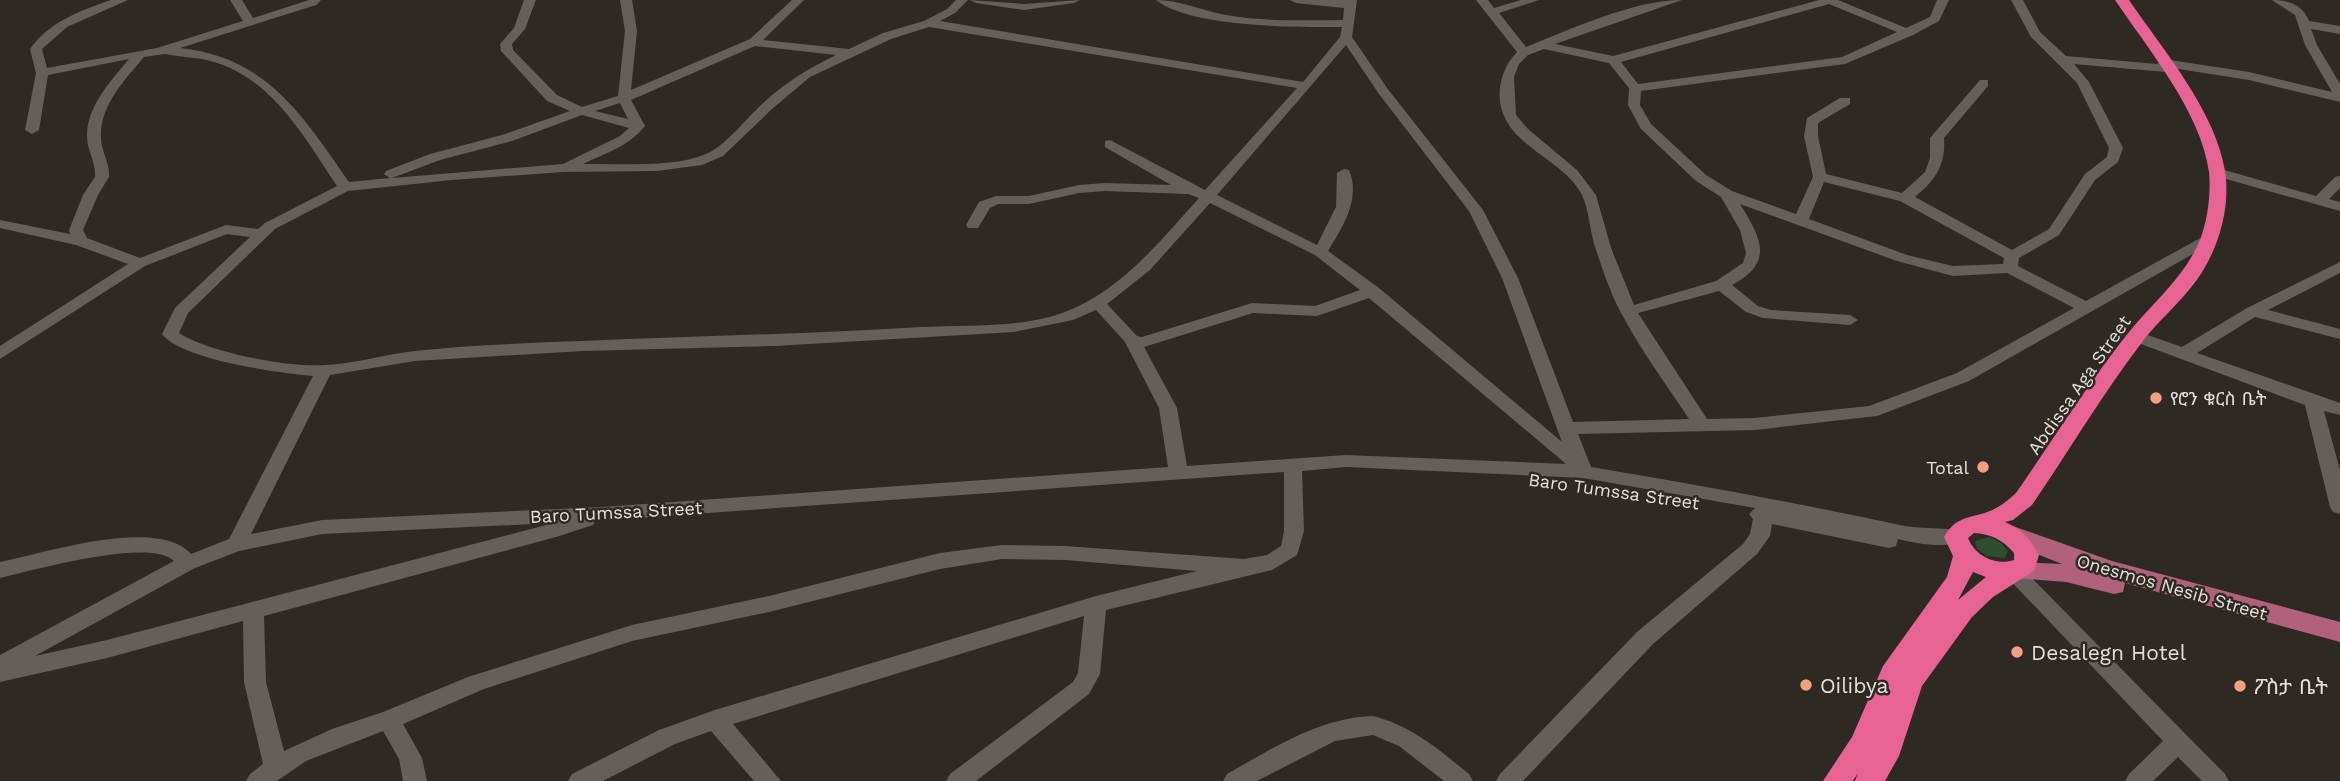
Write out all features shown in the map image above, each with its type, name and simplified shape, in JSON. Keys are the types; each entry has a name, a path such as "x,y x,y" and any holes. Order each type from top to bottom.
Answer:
{"highway":[{"name":"Abdissa Aga Street","path":"2024,499 2136,336 2188,279 2209,239 2217,208 2217,172 2208,137 2188,99 2124,1"},
{"path":"1869,781 1874,750 1901,678 1958,580 1964,542 2024,499"},
{"path":"1901,678 2018,550 2024,499"},
{"path":"1964,542 1989,568 2018,550"},
{"path":"1964,542 2018,550"},
{"path":"1837,781 1874,750"}],"main road":[{"name":"Onesmos Nesib Street","path":"2018,550 2066,573 2179,595 2280,622 2340,643"},
{"name":"Onesmos Nesib Street","path":"2280,622 2340,632"}],"street":[{"path":"32,130 41,73 36,49 46,37 88,13 122,0"},
{"path":"236,0 248,21"},
{"path":"41,73 103,59 159,51 315,0"},
{"path":"530,0 519,29 506,44 507,51 552,98 581,111 638,126"},
{"path":"626,0 631,31 624,98 638,126"},
{"path":"363,185 435,158 507,138 624,98 754,42 798,0"},
{"path":"951,11 962,0"},
{"path":"976,0 1024,7 1074,0"},
{"path":"1162,0 1200,15 1230,21 1346,30"},
{"path":"990,3 951,11 928,23 887,36 848,53 793,83 718,153 697,162 657,167 563,168 345,187 295,211 261,234 181,311 170,334 183,343 212,352 279,368 324,371 415,356 583,346 775,341 1014,327 1067,317 1098,303 1145,267 1306,86 1346,30 1350,3 1296,0"},
{"path":"1482,0 1524,52"},
{"path":"1492,12 1533,0"},
{"path":"1544,45 1613,60 1830,0 1909,33"},
{"path":"1634,88 1845,60 1935,19 1943,0"},
{"path":"1613,60 1634,88 1634,105 1646,126 1693,172 1727,194 1930,266 1953,271 2011,262 2054,232 2090,177 2113,159 2116,148 2083,82 2063,59 2035,34 2017,0"},
{"path":"2278,0 2300,13 2311,45 2340,97"},
{"path":"1669,1 1592,24 1524,52 1513,63 1508,77 1507,106 1510,115 1523,132 1572,173 1589,195 1603,248 1628,311 1701,424"},
{"path":"928,23 1306,86"},
{"path":"2304,24 2340,30"},
{"path":"1346,30 1390,100 1476,210 1510,278 1583,475"},
{"path":"754,42 848,53"},
{"path":"159,51 207,57 232,64 265,82 299,120 345,187"},
{"path":"80,241 76,230 93,191 102,178 102,166 95,153 96,120 107,97 139,55"},
{"path":"2063,59 2164,66 2249,76 2340,97"},
{"path":"1905,198 1933,173 1940,158 1937,138 1984,83"},
{"path":"1801,222 1820,177 1811,136 1812,121 1845,101"},
{"path":"563,168 625,139 638,126"},
{"path":"1110,144 1190,190 1208,196 1320,252 1373,290 1583,475"},
{"path":"2217,172 2340,207"},
{"path":"1320,252 1343,213 1346,201 1344,173"},
{"path":"1820,177 1905,198 2084,307"},
{"path":"2320,200 2340,180"},
{"path":"973,225 984,205 996,200 1029,200 1079,189 1105,187 1190,190"},
{"path":"1628,311 1722,285 1746,272 1754,253 1752,239 1727,194"},
{"path":"0,224 80,241 140,263"},
{"path":"0,354 140,263 226,229 261,234"},
{"path":"1566,428 1795,422 1871,412 1938,389 1963,377 2209,239"},
{"path":"2185,353 2253,311 2340,267"},
{"path":"1722,285 1752,309 1769,315 1850,320"},
{"path":"1132,340 1154,341 1252,308 1317,311 1373,290"},
{"path":"1098,303 1132,340 1168,408 1178,471"},
{"path":"2253,311 2340,334"},
{"path":"2136,336 2313,402 2340,409"},
{"path":"236,544 324,371"},
{"path":"2313,402 2340,507"},
{"name":"Baro Tumssa Street","path":"0,665 188,563 236,544 322,527 602,514 1178,471 1384,461 1583,475 1769,504 1921,537 1964,542"},
{"name":"Baro Tumssa Street","path":"1262,466 1487,475 1583,475 1858,536 1964,542"},
{"path":"580,781 667,737 715,720 1096,604 1272,562 1290,550 1294,531 1293,469"},
{"path":"0,673 253,611 556,530 602,514"},
{"path":"1508,781 1644,638 1750,550 1760,536 1763,515"},
{"path":"0,570 129,545 173,548 188,563"},
{"path":"2018,550 2178,743 2217,781"},
{"path":"253,611 255,682 267,774 298,754 340,736 389,720 476,683 632,633 769,604 940,561 1002,552 1065,553 1244,567"},
{"path":"958,781 1081,688 1089,674 1096,604"},
{"path":"389,720 410,758 415,781"},
{"path":"715,720 769,781"},
{"path":"1235,781 1333,730 1360,724 1390,729 1461,781"},
{"path":"2137,781 2178,743"}],"green space":[{"path":"1989,537 2001,543 2008,551 2005,558 1987,556 1977,549 1975,541"}],"place":[{"name":"የሮን ቁርስ ቤት","path":"2156,398"},
{"name":"Total","path":"1983,467"},
{"name":"Desalegn Hotel","path":"2017,652"},
{"name":"Oilibya","path":"1806,685"},
{"name":"ፖስታ ቤት","path":"2240,686"}]}
